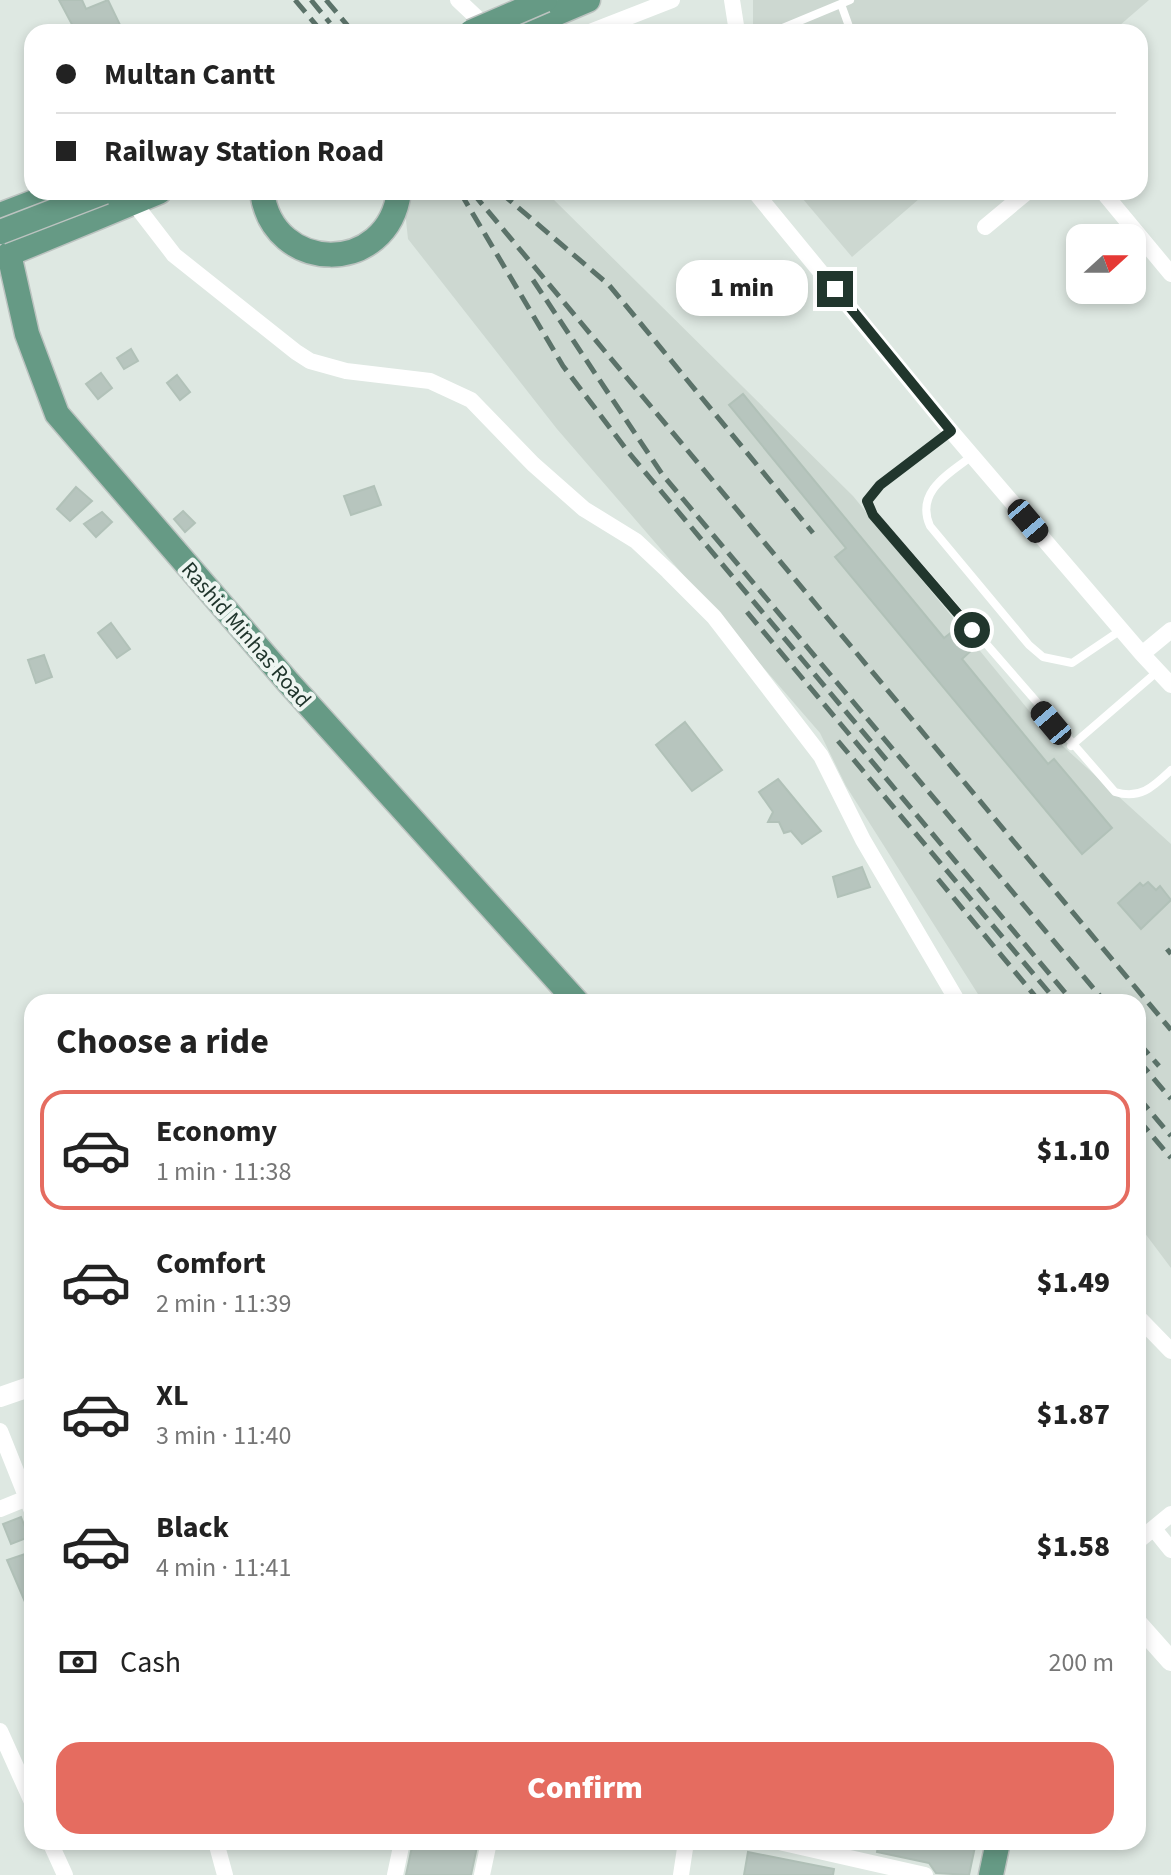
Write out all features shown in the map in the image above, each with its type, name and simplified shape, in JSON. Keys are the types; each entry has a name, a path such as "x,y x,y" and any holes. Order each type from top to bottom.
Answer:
{"main road":[{"path":"490,24 545,0"},
{"path":"532,24 588,0"},
{"path":"0,217 41,200"},
{"path":"3,248 90,200"},
{"path":"3,248 141,200"},
{"path":"264,200 268,216 278,230 294,245 313,252 352,252 371,243 389,223 396,200"},
{"name":"Rashid Minhas Road","path":"3,248 27,334 57,414 288,682 570,994"},
{"path":"991,1875 996,1850"}],"street":[{"path":"610,24 672,0"},
{"path":"732,0 736,24"},
{"path":"461,4 484,24"},
{"path":"762,200 972,456 1171,685"},
{"path":"985,227 1017,200"},
{"path":"1110,200 1171,274"},
{"path":"134,203 174,255 296,352 310,361 337,369 430,381 471,400 533,464 584,509 636,541 668,571 714,617 821,756 863,840 953,994"},
{"name":"Rashid Minhas Road","path":"0,217 3,248"},
{"path":"1142,654 1171,630"},
{"path":"1146,1325 1171,1351"},
{"path":"0,1397 24,1389"},
{"path":"0,1431 24,1491"},
{"path":"0,1509 24,1505"},
{"path":"1146,1535 1171,1514"},
{"path":"1154,1529 1171,1550"},
{"path":"1146,1633 1171,1661"},
{"path":"0,1731 24,1784"},
{"path":"54,1850 65,1875"},
{"path":"218,1850 225,1875"},
{"path":"395,1875 400,1850"},
{"path":"482,1875 487,1850"},
{"path":"681,1875 685,1850"},
{"path":"805,1850 871,1870 925,1875"}],"lane":[{"path":"792,24 845,2 849,24"},
{"path":"951,431 880,485 867,501 869,509 1071,746 1115,792 1123,795 1146,792 1171,770"},
{"path":"972,456 929,493 925,515 1029,645 1043,657 1072,663 1121,630"},
{"path":"1071,746 1158,671"}],"shaded area":[{"path":"753,0 1149,0 1121,24 753,24"},
{"path":"404,200 554,200 853,496 1044,729 1171,844 1171,1268 1146,1235 1146,994 978,994 846,786 820,733 557,429 408,239"},
{"path":"804,200 918,200 852,257"}],"building":[{"path":"59,0 82,0 86,9 108,0 120,24 72,24"},
{"path":"131,349 138,361 124,369 117,358"},
{"path":"101,373 112,388 98,399 86,384"},
{"path":"177,375 190,392 180,400 167,383"},
{"path":"743,394 944,638 957,628 974,648 962,659 1048,764 1054,759 1112,828 1082,854 835,557 846,548 729,405"},
{"path":"374,486 381,505 351,515 344,496"},
{"path":"76,487 92,501 70,521 57,509"},
{"path":"183,511 195,523 185,532 174,519"},
{"path":"102,512 112,522 96,537 84,524"},
{"path":"111,623 130,649 117,658 98,633"},
{"path":"44,655 52,677 36,683 28,660"},
{"path":"685,722 722,770 692,791 656,745"},
{"path":"778,779 821,831 802,844 791,831 784,833 779,822 768,822 773,812 759,792"},
{"path":"862,867 870,887 838,897 833,877"},
{"path":"1148,882 1156,890 1160,886 1171,900 1141,929 1118,903 1140,883 1143,886"},
{"path":"21,1517 24,1539 11,1544 3,1524"},
{"path":"24,1554 24,1599 7,1560"},
{"path":"411,1850 476,1850 471,1875 406,1875"},
{"path":"974,1850 969,1875 936,1873 929,1863 877,1852"},
{"path":"748,1852 834,1869 833,1875 744,1875"}],"railway":[{"path":"295,0 315,24"},
{"path":"311,0 330,23"},
{"path":"326,0 346,24"},
{"path":"465,200 563,366 629,453 889,763"},
{"path":"479,200 1141,994"},
{"path":"509,200 609,285 813,533"},
{"path":"533,280 662,474 1098,994"},
{"path":"747,612 1066,994"},
{"path":"838,741 1050,994"},
{"path":"938,879 1033,994"},
{"path":"1167,949 1171,954"},
{"path":"1146,1000 1171,1030"},
{"path":"1146,1051 1159,1066"},
{"path":"1146,1069 1171,1099"},
{"path":"1146,1106 1171,1136"},
{"path":"1146,1128 1171,1158"}],"route":[{"path":"835,289 951,431 880,485 867,501 873,515 972,630"}]}
